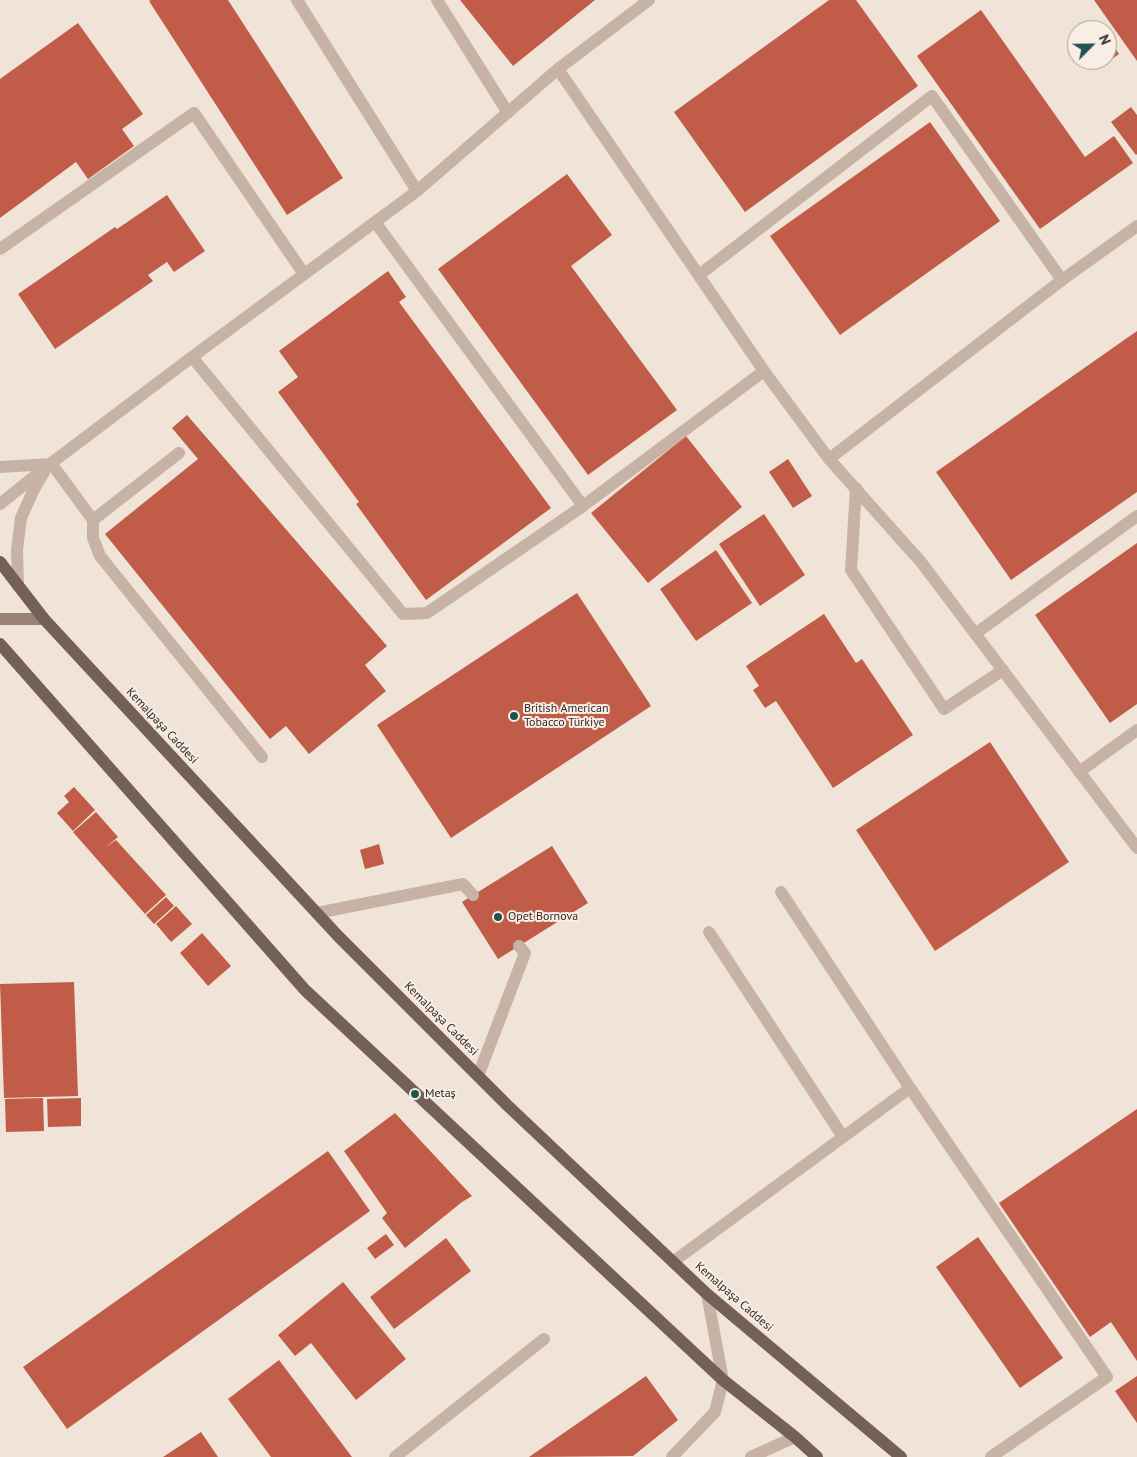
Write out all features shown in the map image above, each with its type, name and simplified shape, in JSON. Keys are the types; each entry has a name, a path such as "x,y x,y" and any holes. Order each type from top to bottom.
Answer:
{"main road":[{"name":"Kemalpaşa Caddesi","path":"0,562 44,619 339,937 507,1105 707,1294 901,1457"},
{"path":"0,619 44,619"},
{"path":"0,644 305,990 723,1380 795,1437 817,1457"}],"street":[{"path":"297,0 417,191"},
{"path":"437,0 508,113"},
{"path":"0,504 51,463 192,357 417,191 558,70 649,0"},
{"path":"558,70 764,370 829,459 921,562 1137,848"},
{"path":"699,275 932,96 1062,280"},
{"path":"0,249 194,113 304,274"},
{"path":"375,222 583,506"},
{"path":"829,459 1062,280 1137,226"},
{"path":"192,357 403,614 427,613 583,506 764,370"},
{"path":"94,520 179,454"},
{"path":"0,467 51,463"},
{"path":"51,463 94,520 93,538 100,556 262,757"},
{"path":"18,586 17,550 21,518 33,491 51,463"},
{"path":"856,488 851,570 944,708 1003,670"},
{"path":"975,634 1137,516"},
{"path":"1080,772 1137,730"},
{"path":"317,913 463,884 473,895"},
{"path":"781,892 910,1088 1107,1377 990,1457"},
{"path":"710,932 843,1137"},
{"path":"478,1076 525,953 518,946"},
{"path":"674,1261 910,1088"},
{"path":"672,1457 715,1412 723,1380 707,1294"},
{"path":"395,1457 544,1339"},
{"path":"751,1457 795,1437"}],"building":[{"path":"228,0 343,178 287,215 149,1"},
{"path":"460,0 595,0 513,66"},
{"path":"829,0 856,0 918,86 745,212 674,112"},
{"path":"1094,0 1137,0 1137,61 1117,33 1117,20 1108,20"},
{"path":"981,10 1085,157 1114,136 1133,163 1040,229 917,56"},
{"path":"78,23 143,114 122,129 134,146 88,179 76,162 0,218 0,79"},
{"path":"1131,107 1137,115 1136,155 1111,122"},
{"path":"930,122 1000,221 840,335 770,236"},
{"path":"567,174 612,235 571,266 677,410 588,475 438,269"},
{"path":"167,195 205,251 174,272 167,262 148,275 153,281 55,349 18,294 115,227 117,229"},
{"path":"388,271 406,297 399,302 551,508 426,600 356,504 359,502 278,392 298,377 279,351"},
{"path":"1137,331 1137,492 1011,580 936,472"},
{"path":"187,415 387,646 365,665 386,691 309,754 286,726 270,739 105,534 198,459 172,428"},
{"path":"686,436 742,507 648,583 591,513"},
{"path":"788,459 812,496 793,508 769,472"},
{"path":"764,514 805,575 760,606 719,544"},
{"path":"1137,543 1137,704 1110,723 1035,615"},
{"path":"716,550 752,603 696,641 660,589"},
{"name":"British American Tobacco Türkiye","path":"577,593 651,706 451,838 377,725"},
{"path":"824,614 856,663 862,659 913,735 833,788 776,701 765,708 753,690 759,686 746,666"},
{"path":"990,742 1069,862 935,951 856,830"},
{"path":"74,787 95,810 73,831 57,813 69,802 64,796"},
{"path":"96,812 118,837 105,848 116,840 166,895 145,914 73,832"},
{"path":"379,844 384,864 365,869 360,850"},
{"path":"552,846 588,903 498,959 462,902"},
{"path":"166,897 174,906 154,924 146,915"},
{"path":"176,906 192,924 171,942 156,924"},
{"path":"202,933 231,966 208,986 180,953"},
{"path":"74,982 78,1096 4,1098 0,984"},
{"path":"43,1098 44,1131 6,1132 5,1099"},
{"path":"81,1098 81,1126 48,1127 47,1099"},
{"path":"1137,1109 1137,1361 1111,1322 1090,1337 999,1203"},
{"path":"395,1113 472,1196 405,1248 382,1218 387,1213 344,1151"},
{"path":"328,1151 370,1211 67,1429 23,1367"},
{"path":"386,1234 394,1245 375,1259 367,1248"},
{"path":"978,1237 1063,1358 1020,1388 936,1267"},
{"path":"446,1238 471,1271 394,1329 370,1297"},
{"path":"343,1282 406,1359 356,1400 311,1343 295,1356 278,1335"},
{"path":"279,1360 352,1457 271,1457 228,1399"},
{"path":"646,1376 678,1420 633,1456 529,1457"},
{"path":"1137,1376 1137,1423 1115,1391"},
{"path":"201,1432 218,1457 163,1457"}],"place":[{"name":"British American Tobacco Türkiye","path":"514,716"},
{"name":"Opet Bornova","path":"498,917"},
{"name":"Metaş","path":"415,1094"}]}
